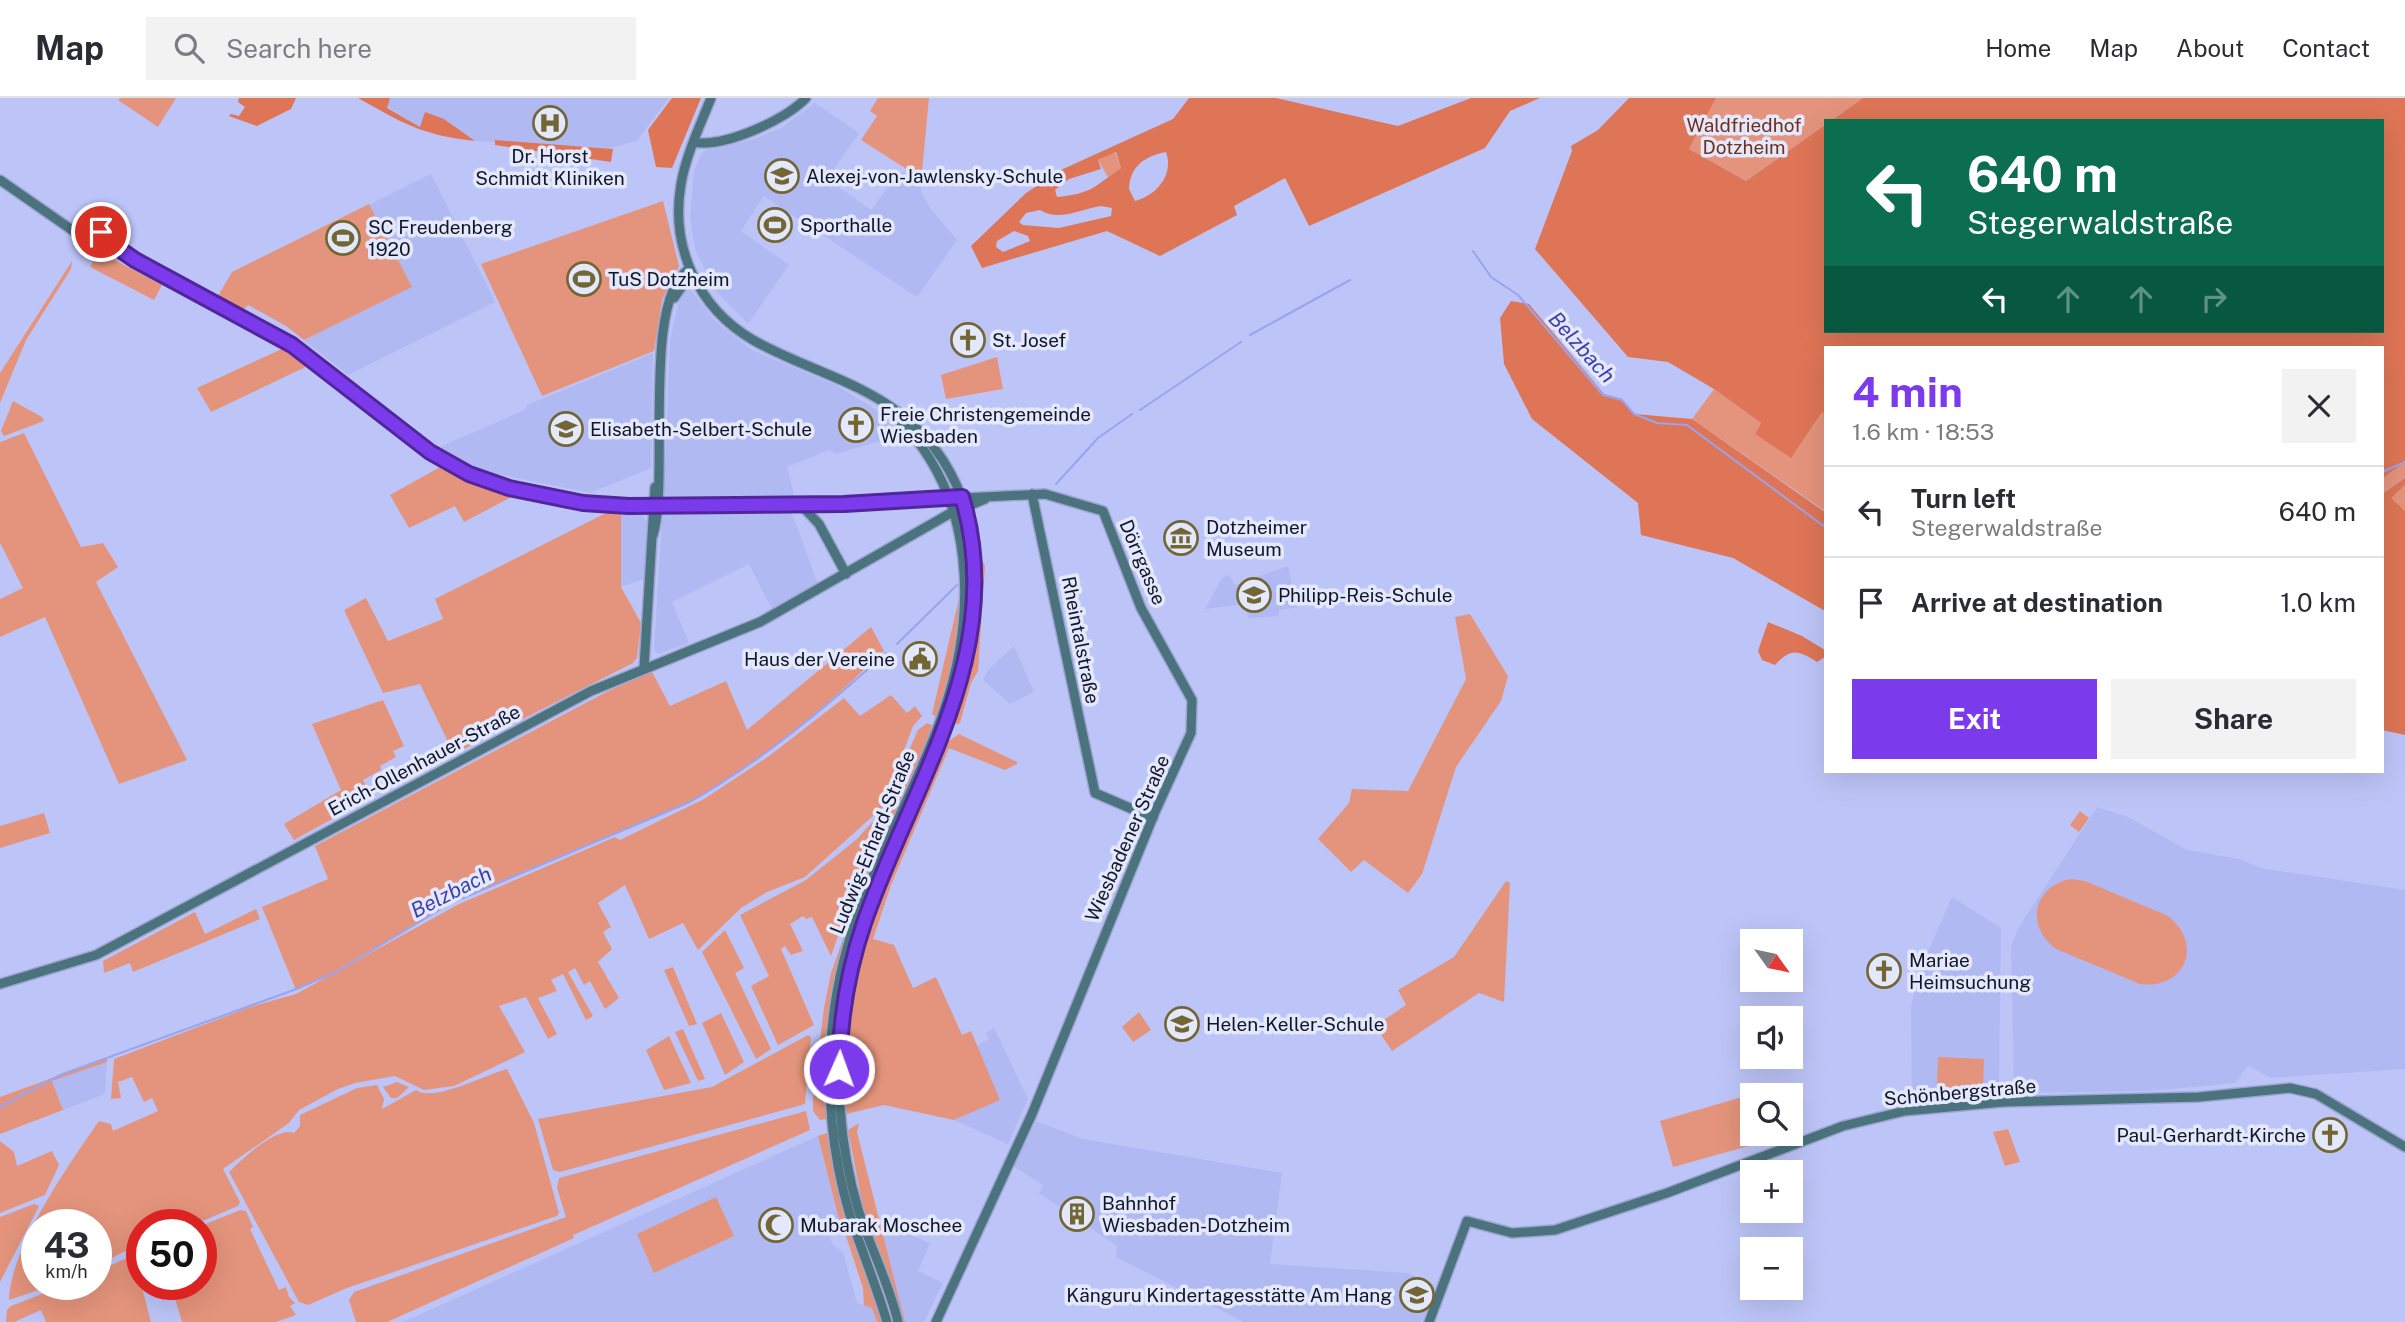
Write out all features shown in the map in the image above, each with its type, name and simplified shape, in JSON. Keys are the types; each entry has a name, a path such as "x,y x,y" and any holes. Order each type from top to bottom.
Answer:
{"street":[{"name":"Ludwig-Erhard-Straße","path":"711,98 682,175 679,200 680,237 692,274 714,308 751,339 876,397 926,436 946,465 964,502 972,535 975,591 967,660 863,925 849,975 841,1029 840,1095 846,1159 859,1210 898,1322"},
{"path":"696,138 721,139 780,120 806,98"},
{"path":"0,180 68,225 87,235 101,232 105,244 292,345 430,452 469,474 509,488 583,503 655,506 829,505 951,498 964,502 1032,494"},
{"path":"87,235 86,247 92,251 105,244"},
{"path":"648,666 647,634 662,340 669,309 692,274"},
{"name":"Ludwig-Erhard-Straße","path":"876,397 908,429 930,457 951,498 958,524 964,560 963,620 946,717"},
{"name":"Dörrgasse","path":"1032,494 1045,494 1082,507 1099,508 1105,514 1141,608 1155,631"},
{"name":"Rheintalstraße","path":"1032,494 1096,793 1153,818"},
{"name":"Erich-Ollenhauer-Straße","path":"0,984 96,955 591,691 760,622 955,511 964,502"},
{"path":"801,505 819,524 846,574"},
{"path":"819,524 822,511 829,505"},
{"path":"939,520 958,524"},
{"path":"838,557 850,563 863,563"},
{"name":"Wiesbadener Straße","path":"936,1321 1032,1114 1153,818 1188,743 1193,717 1192,700 1155,631"},
{"name":"Ludwig-Erhard-Straße","path":"887,1322 849,1212 838,1161 831,1096 832,1028 841,973 855,922 939,735"},
{"name":"Schönbergstraße","path":"1429,1322 1467,1221 1512,1233 1555,1230 1667,1193 1811,1137 1905,1111 2004,1102 2199,1097 2278,1088 2308,1091 2405,1147"}],"shaded area":[{"path":"239,98 296,98 291,109 257,126 229,116 239,116 245,107 238,102"},
{"path":"358,98 390,98 387,108 420,127 425,112 444,119 475,141 427,132"},
{"name":"Dr. Horst Schmidt Kliniken","path":"390,98 669,98 637,141 610,148 475,141 444,119 425,113 420,127 387,107"},
{"path":"672,98 701,98 672,168 656,167 648,130"},
{"path":"1189,98 1276,98 1398,126 1471,98 1540,98 1510,111 1485,148 1309,226 1285,178 1234,206 1237,215 1160,256 1107,231 982,268 971,246 1026,193 1063,169 1173,119","holes":["1116,152 1121,168 1086,191 1057,197 1055,190 1069,179 1101,169 1098,160","1166,152 1166,176 1157,189 1135,201 1129,189 1132,174 1145,159","1101,206 1112,208 1111,216 1059,228 1023,225 1019,222 1026,213 1040,210 1054,215","1014,231 1028,236 1030,241 1003,252 996,247 997,241"]},
{"path":"1629,98 1716,98 1689,149 1746,181 1824,126 1824,333 2384,333 2384,119 1834,119 1863,98 2405,98 2405,462 2384,478 2384,346 1824,346 1824,414 1822,412 1791,458 1755,434 1761,423 1714,389 1668,362 1628,357 1535,249 1572,151 1571,146 1598,130"},
{"path":"815,103 859,133 827,179 871,210 899,172 920,178 922,194 957,240 917,297 764,196 741,231 789,265 748,324 716,291 696,252 690,219 694,171 701,154 706,150 751,140 781,128"},
{"path":"495,140 613,149 611,162 495,145"},
{"path":"431,174 495,302 348,375 304,340 412,287 369,205"},
{"path":"686,289 691,290 715,321 752,350 836,385 875,409 903,434 836,454 829,450 787,467 795,498 791,511 819,587 774,613 749,564 672,602 689,643 658,654 654,649 662,520 667,499 664,495 670,339 680,298"},
{"path":"1511,301 1529,304 1604,394 1622,399 1635,414 1692,419 1824,511 1824,610 1733,558 1641,535 1638,503 1532,419 1504,364 1500,318"},
{"name":"Elisabeth-Selbert-Schule","path":"653,353 651,468 590,493 477,470 437,448 525,410 527,405"},
{"path":"2405,478 2405,485 2391,498 2405,511 2405,735 2384,730 2384,493"},
{"path":"621,512 642,514 647,522 644,579 621,587"},
{"name":"Philipp-Reis-Schule","path":"1288,566 1297,607 1279,610 1279,616 1248,618 1246,604 1205,609 1222,578 1229,575 1235,585"},
{"path":"1768,622 1802,636 1824,649 1824,658 1817,662 1800,653 1790,653 1775,665 1762,660 1758,651"},
{"path":"1014,646 1034,692 1010,704 983,680 988,670"},
{"path":"2097,807 2128,817 2187,850 2239,859 2261,868 2405,890 2405,1069 2270,1078 2248,1065 2236,1083 2150,1091 2014,1093 2011,946 2019,927"},
{"path":"1952,897 2001,928 1999,1093 1912,1098 1911,1007 1919,972"},
{"path":"994,1028 1028,1099 1008,1144 954,1120 1000,1100 977,1046 989,1039 986,1033"},
{"path":"107,1062 105,1094 63,1110 52,1081"},
{"path":"1036,1121 1083,1139 1282,1173 1270,1264 1408,1273 1435,1285 1424,1318 1421,1322 1244,1322 1116,1257 1117,1246 1039,1193 1043,1185 1013,1166"},
{"path":"818,1136 842,1231 830,1237 833,1245 843,1252 857,1303 872,1307 877,1322 403,1322"},
{"path":"877,1221 930,1243 918,1271 943,1283 924,1322 905,1322"}],"green space":[{"path":"176,98 158,127 118,100"},
{"path":"878,98 929,98 922,172 908,170 861,140 877,116 870,111"},
{"name":"Waldfriedhof Dotzheim","path":"1716,98 1863,98 1834,119 1824,119 1824,126 1746,181 1689,149"},
{"path":"1115,152 1121,168 1108,177 1098,160"},
{"path":"663,201 679,266 662,300 654,351 542,396 481,264"},
{"name":"SC Freudenberg 1920","path":"369,204 412,287 304,340 286,326 248,305 243,310 218,296 232,272"},
{"path":"97,255 105,255 162,285 154,300 90,267"},
{"path":"72,261 71,269 26,340 0,403 0,373"},
{"path":"284,348 310,365 211,412 197,388"},
{"path":"997,357 1003,389 946,399 941,375"},
{"path":"1714,389 1761,423 1755,434 1791,457 1822,412 1824,510 1692,419"},
{"path":"13,401 42,417 44,421 4,436 1,431"},
{"path":"24,433 81,547 103,543 118,567 96,582 187,760 119,784 45,617 0,637 0,599 23,588 0,543 0,442"},
{"path":"2405,462 2405,478 2384,493 2384,478"},
{"path":"442,466 462,478 519,493 464,522 455,506 409,528 390,495"},
{"path":"2405,485 2405,511 2390,498"},
{"path":"608,512 621,512 621,587 641,623 637,658 633,663 454,754 420,684 383,693 344,610 366,598 388,641 443,619 435,599"},
{"path":"980,556 985,566 978,671 971,683 960,723 957,725 955,721 978,625"},
{"path":"961,590 956,647 937,718 932,714"},
{"path":"1470,614 1508,676 1501,701 1456,767 1422,874 1408,893 1364,860 1351,872 1318,839 1349,803 1352,789 1408,791 1466,679 1455,617"},
{"path":"871,627 884,651 792,732 717,786 690,802 454,901 336,971 296,990 262,907 328,879 315,846 608,691 652,672 670,706 726,681 747,730"},
{"path":"891,695 907,713 915,706 922,716 913,726 883,807 805,877 767,892 741,908 698,950 683,923 649,939 625,885 598,903 611,927 603,932 612,949 598,962 619,998 605,1009 590,981 584,985 575,968 568,972 593,1016 586,1020 563,974 551,980 557,991 538,998 557,1034 548,1039 526,997 499,1006 525,1052 454,1086 424,1090 395,1076 338,1089 299,1110 289,1123 223,1169 240,1202 238,1206 217,1215 217,1209 126,1209 126,1251 112,1258 112,1209 42,1209 99,1121 111,1124 113,1131 158,1111 152,1098 144,1102 132,1077 118,1082 121,1098 111,1099 114,1059 250,1007 296,994 457,905 615,837 620,840 704,799 769,756 844,698 860,716"},
{"path":"383,700 404,746 393,751 396,757 380,766 381,770 363,780 372,797 294,840 284,824 341,790 312,724"},
{"path":"927,723 932,725 926,745 868,881 839,971 830,1017 825,1067 827,1119 820,1120 813,1111 813,1098 831,973 910,748 918,730"},
{"path":"959,734 1017,764 1005,770 949,748 891,885 873,939 894,945 913,988 936,977 962,1035 971,1031 1000,1100 954,1120 884,1105 846,1114 845,1062 849,1014 872,922 906,834 946,743"},
{"path":"2080,811 2089,818 2079,832 2070,825"},
{"path":"44,813 50,833 0,848 0,826"},
{"path":"875,819 878,821 831,956 812,917 806,919 803,916 790,924 803,951 791,955 785,946 781,949 814,1025 778,1045 751,986 769,976 740,915 806,880 857,839"},
{"path":"2072,879 2085,881 2168,916 2179,927 2185,939 2187,951 2178,973 2156,984 2140,984 2056,949 2040,929 2038,907 2049,889"},
{"path":"1506,881 1510,883 1504,1002 1479,993 1392,1051 1375,1026 1406,1005 1398,990 1454,957"},
{"path":"256,909 260,919 133,972 130,963 104,973 103,961 195,912 205,934"},
{"path":"725,930 744,968 735,973 771,1049 756,1059 702,952"},
{"path":"673,967 697,1024 689,1026 664,970"},
{"path":"1139,1012 1151,1030 1133,1042 1122,1027"},
{"path":"721,1013 744,1062 725,1075 702,1023"},
{"path":"683,1029 705,1079 698,1081 675,1032"},
{"path":"808,1035 811,1037 805,1104 560,1172 553,1170 538,1119 712,1087"},
{"path":"669,1036 691,1083 664,1090 646,1050"},
{"path":"1938,1057 1984,1059 1983,1089 1937,1087"},
{"path":"107,1058 107,1062 52,1081 63,1110 0,1134 0,1097"},
{"path":"507,1069 534,1123 559,1213 557,1216 347,1288 308,1305 299,1302 229,1172 269,1139 278,1134 294,1133 300,1126 300,1115 357,1088 377,1085 384,1099 382,1109 416,1090 435,1093"},
{"path":"397,1082 409,1087 397,1098 391,1098 383,1087"},
{"path":"1740,1098 1740,1146 1749,1146 1673,1167 1660,1121"},
{"path":"806,1111 810,1130 573,1235 574,1238 387,1322 356,1322 349,1300 354,1292 566,1217 557,1188 559,1178"},
{"path":"859,1123 857,1132 905,1322 902,1322 864,1213 848,1130"},
{"path":"2008,1129 2020,1162 2005,1166 1993,1132"},
{"path":"830,1132 840,1195 882,1322 877,1322 872,1308 864,1305 863,1288 842,1231 818,1136"},
{"path":"0,1141 14,1152 17,1166 52,1151 59,1165 45,1195 0,1213"},
{"path":"716,1197 734,1236 654,1273 637,1234"},
{"path":"34,1204 39,1206 37,1209 21,1209 21,1241 0,1282 0,1217"},
{"path":"240,1210 246,1211 253,1227 250,1229 279,1290 286,1287 289,1297 295,1303 290,1306 296,1315 276,1322 182,1322 175,1300 217,1300 217,1219"},
{"path":"21,1253 21,1296 9,1300 12,1279"},
{"path":"126,1258 126,1300 145,1300 151,1322 46,1322 41,1310 14,1322 6,1322 7,1310 26,1300 112,1300 112,1265"}],"waterway":[{"name":"Belzbach","path":"1473,251 1491,277 1518,295 1603,395 1622,400 1634,414 1657,423 1687,425 1824,526"},
{"name":"Belzbach","path":"1250,335 1350,280"},
{"name":"Belzbach","path":"1140,410 1241,342"},
{"name":"Belzbach","path":"1056,484 1098,438 1132,414"},
{"name":"Belzbach","path":"2384,471 2405,462"},
{"name":"Belzbach","path":"897,644 957,585"},
{"name":"Belzbach","path":"0,1107 60,1075 336,972 451,903 690,802 792,733 886,653"}],"place":[{"name":"Dr. Horst Schmidt Kliniken","path":"550,123"},
{"name":"Alexej-von-Jawlensky-Schule","path":"782,176"},
{"name":"Sporthalle","path":"775,225"},
{"name":"SC Freudenberg 1920","path":"343,238"},
{"name":"TuS Dotzheim","path":"584,279"},
{"name":"St. Josef","path":"968,340"},
{"name":"Freie Christengemeinde Wiesbaden","path":"856,425"},
{"name":"Elisabeth-Selbert-Schule","path":"566,429"},
{"name":"Dotzheimer Museum","path":"1181,538"},
{"name":"Philipp-Reis-Schule","path":"1254,595"},
{"name":"Haus der Vereine","path":"920,659"},
{"name":"Mariae Heimsuchung","path":"1884,971"},
{"name":"Helen-Keller-Schule","path":"1182,1024"},
{"name":"Paul-Gerhardt-Kirche","path":"2330,1135"},
{"name":"Bahnhof Wiesbaden-Dotzheim","path":"1077,1214"},
{"name":"Mubarak Moschee","path":"776,1225"},
{"name":"Känguru Kindertagesstätte Am Hang","path":"1417,1295"}],"route":[{"path":"101,232 106,240 135,260 278,336 319,363 430,452 469,474 509,488 583,503 629,506 844,504 962,497 972,535 975,574 967,660 943,737 863,925 846,993 839,1069"}]}
